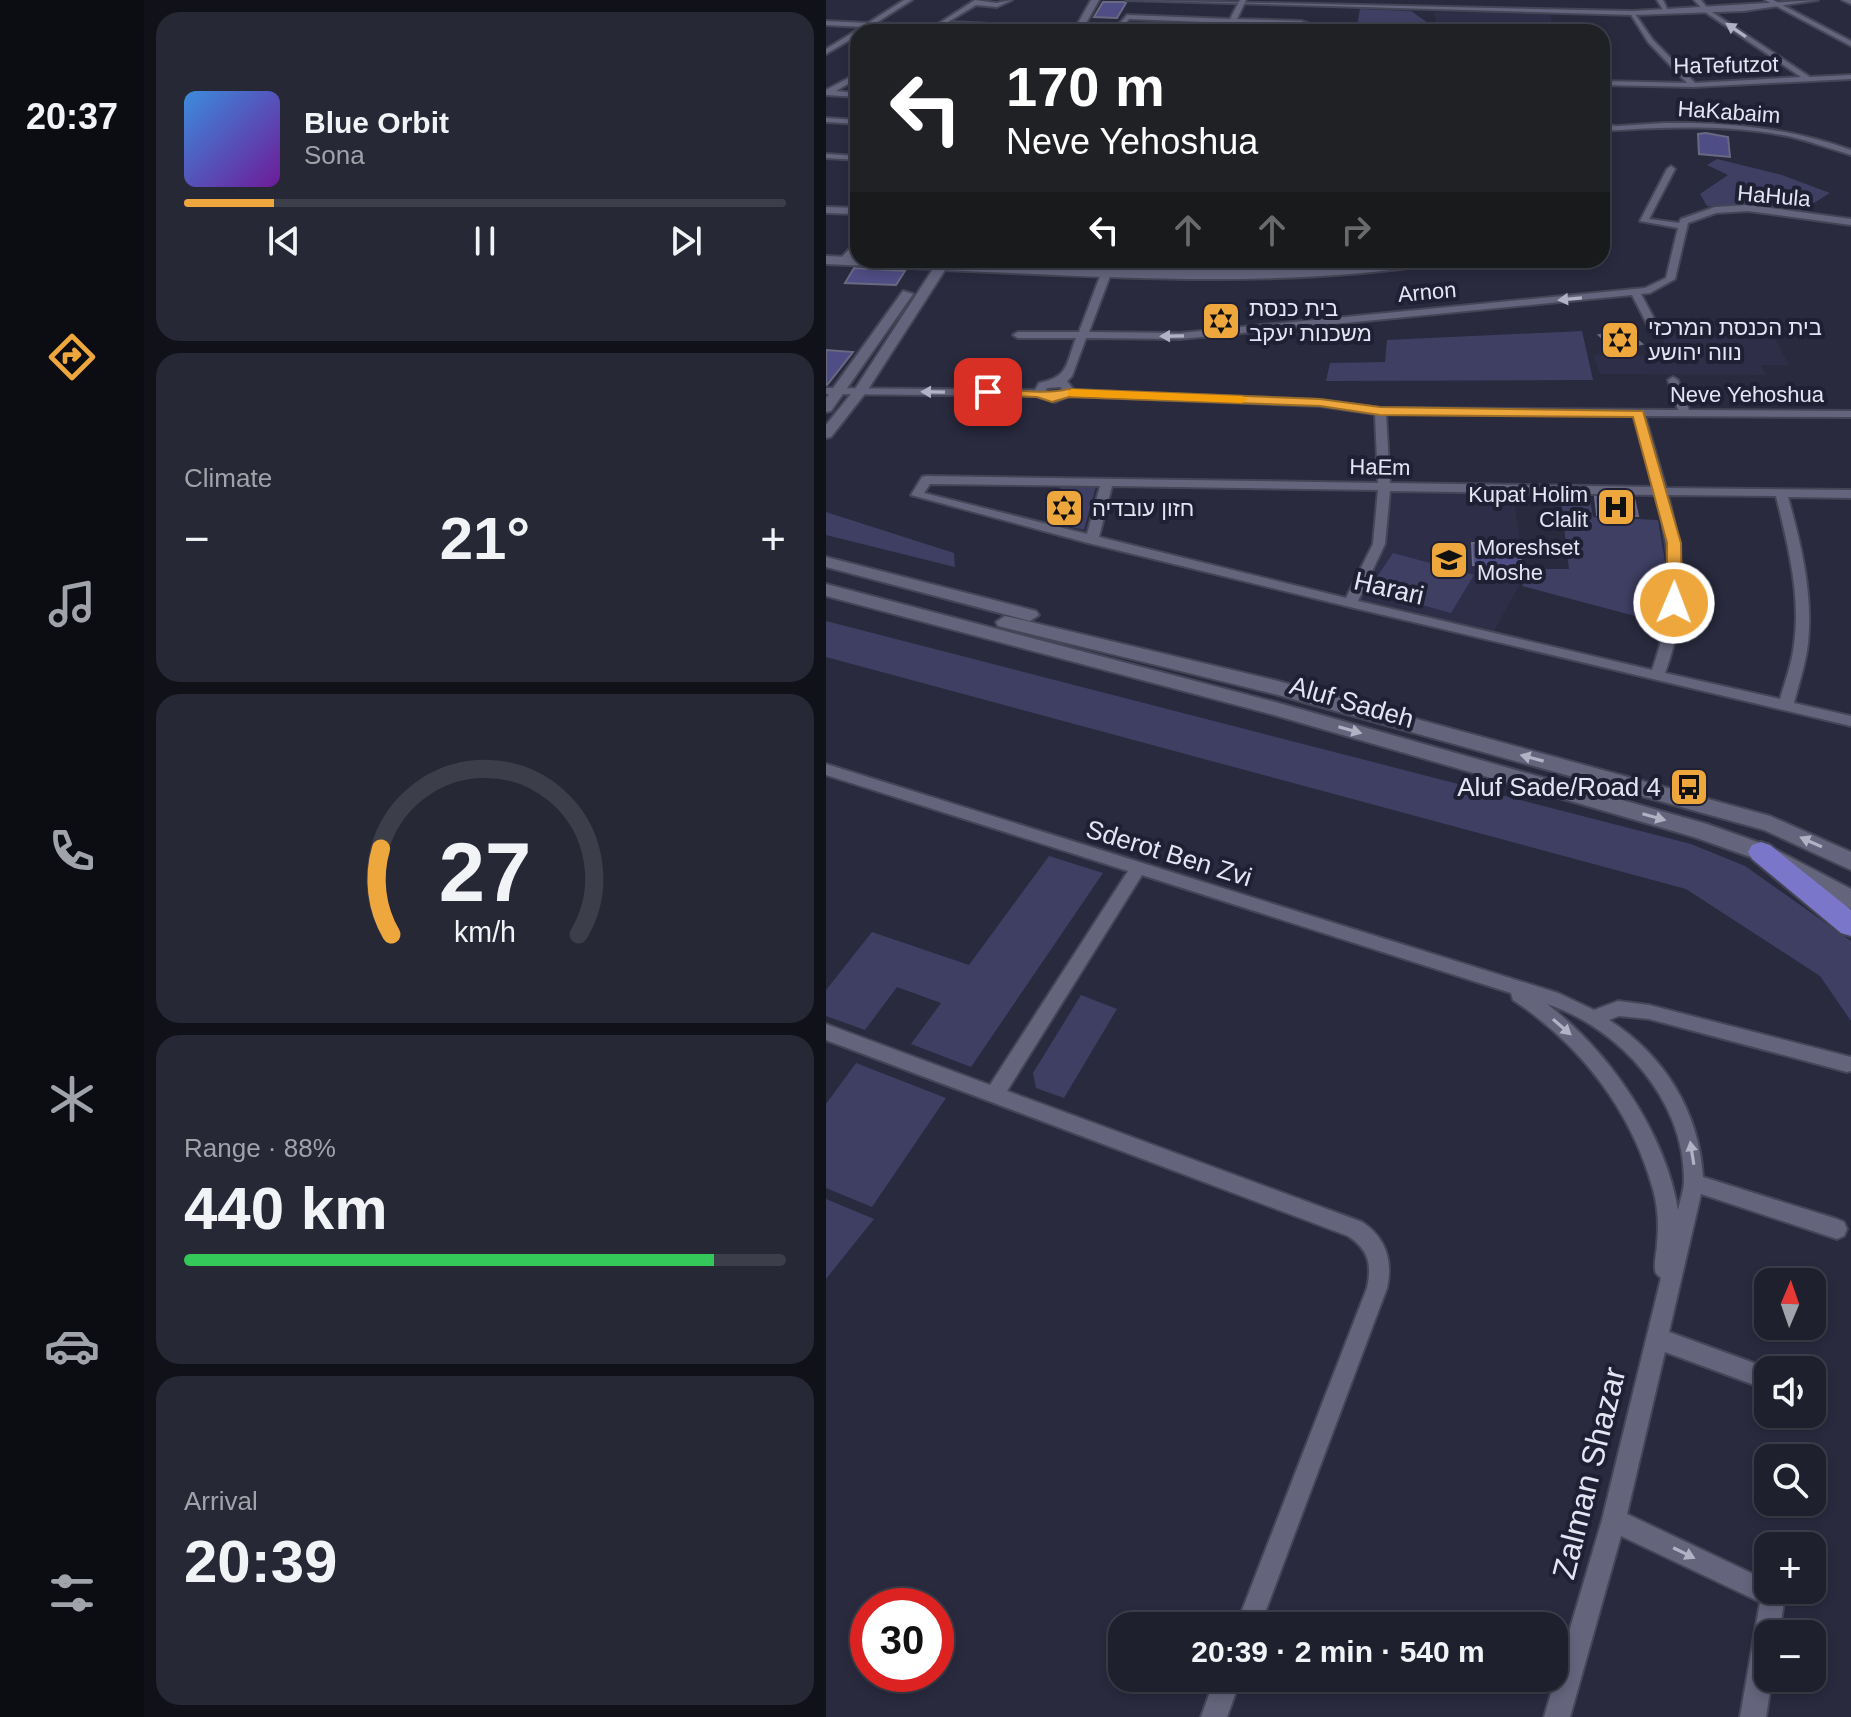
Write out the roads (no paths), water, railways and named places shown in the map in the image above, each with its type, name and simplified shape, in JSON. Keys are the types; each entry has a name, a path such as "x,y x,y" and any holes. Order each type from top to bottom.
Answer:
{"highway":[{"path":"1761,852 1851,925"}],"main road":[{"path":"826,562 1098,633 1343,706"},
{"name":"Aluf Sadeh","path":"826,576 1343,706 1770,824 1851,862"},
{"name":"Aluf Sadeh","path":"826,590 1275,709 1699,830 1761,852 1851,900"},
{"path":"826,601 1275,709"}],"street":[{"path":"871,24 909,0"},
{"path":"940,24 977,1 997,5 1009,0"},
{"path":"1072,24 1085,0"},
{"path":"1082,24 1095,0"},
{"path":"1130,0 1506,8 1562,15 1744,9 1810,0"},
{"path":"1543,0 1553,23"},
{"path":"1552,0 1562,15"},
{"path":"1660,0 1667,12"},
{"path":"1697,0 1707,11 1811,81"},
{"path":"1731,0 1744,9"},
{"path":"1845,0 1851,2"},
{"path":"1231,24 1242,2"},
{"path":"1772,3 1851,44"},
{"path":"1633,13 1650,41 1693,85"},
{"path":"1121,24 1127,17 1304,24"},
{"path":"826,23 850,24"},
{"path":"827,50 850,36"},
{"name":"HaTefutzot","path":"1610,83 1693,85 1851,77"},
{"path":"827,92 850,79"},
{"path":"827,92 850,94"},
{"path":"826,120 850,122"},
{"name":"HaKabaim","path":"1610,128 1698,127 1770,131 1823,141 1851,153"},
{"path":"826,156 850,158"},
{"path":"1671,169 1644,221 1682,226"},
{"name":"HaHula","path":"1682,226 1684,221 1715,210 1748,208 1851,222"},
{"path":"826,210 850,211"},
{"name":"Arnon","path":"1018,335 1180,336 1647,291 1670,279 1682,226"},
{"path":"843,261 850,253"},
{"path":"826,260 850,261"},
{"path":"826,408 833,391 933,268"},
{"path":"826,434 860,391 934,268"},
{"path":"1058,383 1067,376 1108,268"},
{"path":"1304,268 1375,268"},
{"path":"1635,292 1653,326"},
{"path":"1673,380 1685,413"},
{"path":"833,391 1039,393 1043,385 1058,383 1069,387 1068,393"},
{"name":"Neve Yehoshua","path":"1039,393 1052,398 1068,393 1320,403 1380,411 1851,414"},
{"path":"1350,603 1379,544 1384,488 1380,411"},
{"path":"1639,414 1674,543 1676,585 1672,632 1657,676"},
{"name":"HaEm","path":"917,495 926,480 1851,494"},
{"path":"1092,540 1107,483"},
{"path":"1781,493 1802,592 1801,645 1786,705"},
{"name":"Harari","path":"917,495 1350,603 1851,721"},
{"name":"Sderot Ben Zvi","path":"826,769 1498,983"},
{"path":"994,1095 1138,868"},
{"name":"Zalman Shazar","path":"1498,983 1558,1000 1594,1018 1615,1031 1641,1055 1679,1109 1690,1139 1694,1183 1614,1520 1557,1717"},
{"name":"Zalman Shazar","path":"1498,983 1561,1025 1591,1054 1616,1085 1638,1123 1659,1176 1668,1211 1668,1241 1657,1338"},
{"path":"1594,1018 1618,1008 1649,1012 1847,1064"},
{"path":"826,1032 1355,1229 1375,1245 1380,1257 1377,1288 1253,1612"},
{"path":"1694,1183 1837,1229"},
{"path":"1657,1338 1754,1374"},
{"path":"1614,1520 1773,1596 1753,1717"},
{"path":"1214,1717 1223,1692"}],"place":[{"name":"בית כנסת משכנות יעקב","path":"1221,321"},
{"name":"בית הכנסת המרכזי נווה יהושע","path":"1620,340"},
{"name":"Kupat Holim Clalit","path":"1616,507"},
{"name":"חזון עובדיה","path":"1064,508"},
{"name":"Moreshset Moshe","path":"1449,560"},
{"name":"Aluf Sade/Road 4","path":"1689,787"}]}
